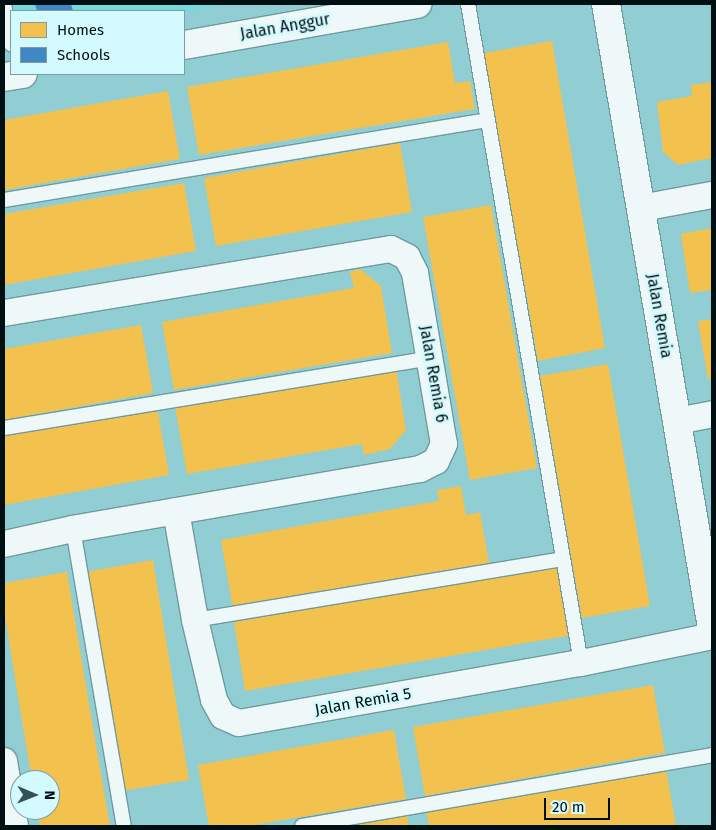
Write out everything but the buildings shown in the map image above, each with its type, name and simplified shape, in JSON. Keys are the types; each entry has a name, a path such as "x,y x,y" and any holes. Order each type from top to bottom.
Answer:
{"street":[{"name":"Jalan Anggur","path":"185,45 415,4"},
{"name":"Jalan Remia","path":"606,4 677,420 704,534 712,628"},
{"path":"641,208 712,195"},
{"name":"Jalan Remia 6","path":"4,314 390,249 407,257 412,264 444,444 436,461 428,466 72,529 4,544"},
{"path":"677,420 712,414"},
{"name":"Jalan Remia 5","path":"176,511 195,620 217,708 230,721 239,723 581,664 712,636"},
{"path":"4,761 15,826"}],"lane":[{"path":"4,4 10,38"},
{"path":"468,4 581,664"},
{"path":"4,200 487,120"},
{"path":"4,428 430,358"},
{"path":"72,529 124,826"},
{"path":"195,620 563,559"},
{"path":"302,826 712,755"}],"shaded area":[{"path":"4,4 234,4 185,12 185,10 10,10 10,43 4,44"}]}
